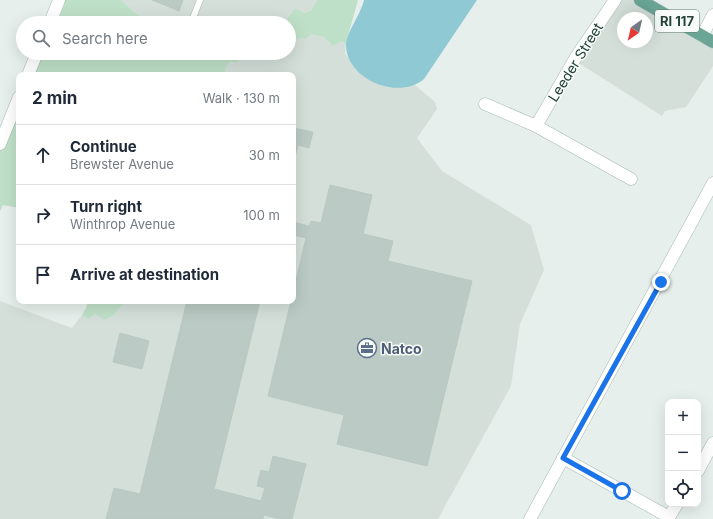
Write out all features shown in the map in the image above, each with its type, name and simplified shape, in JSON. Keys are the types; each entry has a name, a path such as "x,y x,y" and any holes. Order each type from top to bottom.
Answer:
{"main road":[{"name":"RI 117","path":"640,0 713,42"}],"street":[{"path":"53,16 59,0"},
{"name":"Leeder Street","path":"536,126 576,57 615,0"},
{"path":"702,36 713,15"},
{"path":"29,72 34,60"},
{"path":"0,144 16,104"},
{"path":"485,104 536,126 631,179"},
{"path":"530,519 661,282 713,183"},
{"path":"701,465 713,443"},
{"path":"563,458 669,518 675,507"}],"lane":[{"path":"194,16 200,0"}],"shaded area":[{"path":"121,0 317,0 311,10 305,13 295,8 289,16 140,16"},
{"path":"614,0 639,0 713,44 713,66 686,107 665,111 662,116 574,60"},
{"path":"311,33 324,37 333,46 340,42 346,43 345,54 351,60 415,85 435,102 437,109 417,138 442,171 531,225 544,270 520,324 511,386 438,519 0,519 0,301 72,328 82,315 88,319 96,314 113,316 123,304 296,304 296,72 225,72 226,67 230,62 237,63 240,60 296,60 296,39 300,38 306,39"}],"green space":[{"path":"57,0 121,0 140,16 51,16"},
{"path":"317,0 358,0 346,43 340,42 333,46 324,37 311,34 306,39 300,38 296,39 296,16 289,16 295,8 305,13 311,10"},
{"path":"33,60 240,60 237,63 230,62 226,67 225,72 28,72"},
{"path":"16,102 16,207 3,205 0,211 0,142"},
{"path":"87,304 123,304 113,316 104,320 96,314 88,319 82,315"}],"water":[{"path":"364,0 477,0 424,79 413,85 401,88 388,87 364,77 355,68 349,58 346,41"}],"building":[{"path":"152,0 183,0 179,11"},
{"path":"296,129 313,132 309,148 298,145 296,153"},
{"name":"Natco","path":"330,185 372,195 363,234 393,241 388,261 472,281 427,466 337,444 344,415 268,396 290,304 296,304 296,280 306,238 296,236 296,223 309,226 311,221 321,223"},
{"path":"186,304 259,304 214,489 261,501 265,488 257,486 261,470 269,472 273,456 306,464 292,519 280,519 264,515 263,519 106,519 114,488 140,494"},
{"path":"120,333 149,341 142,369 113,362"}],"place":[{"name":"Natco","path":"367,348"}],"route":[{"path":"622,491 563,458 661,282"}]}
